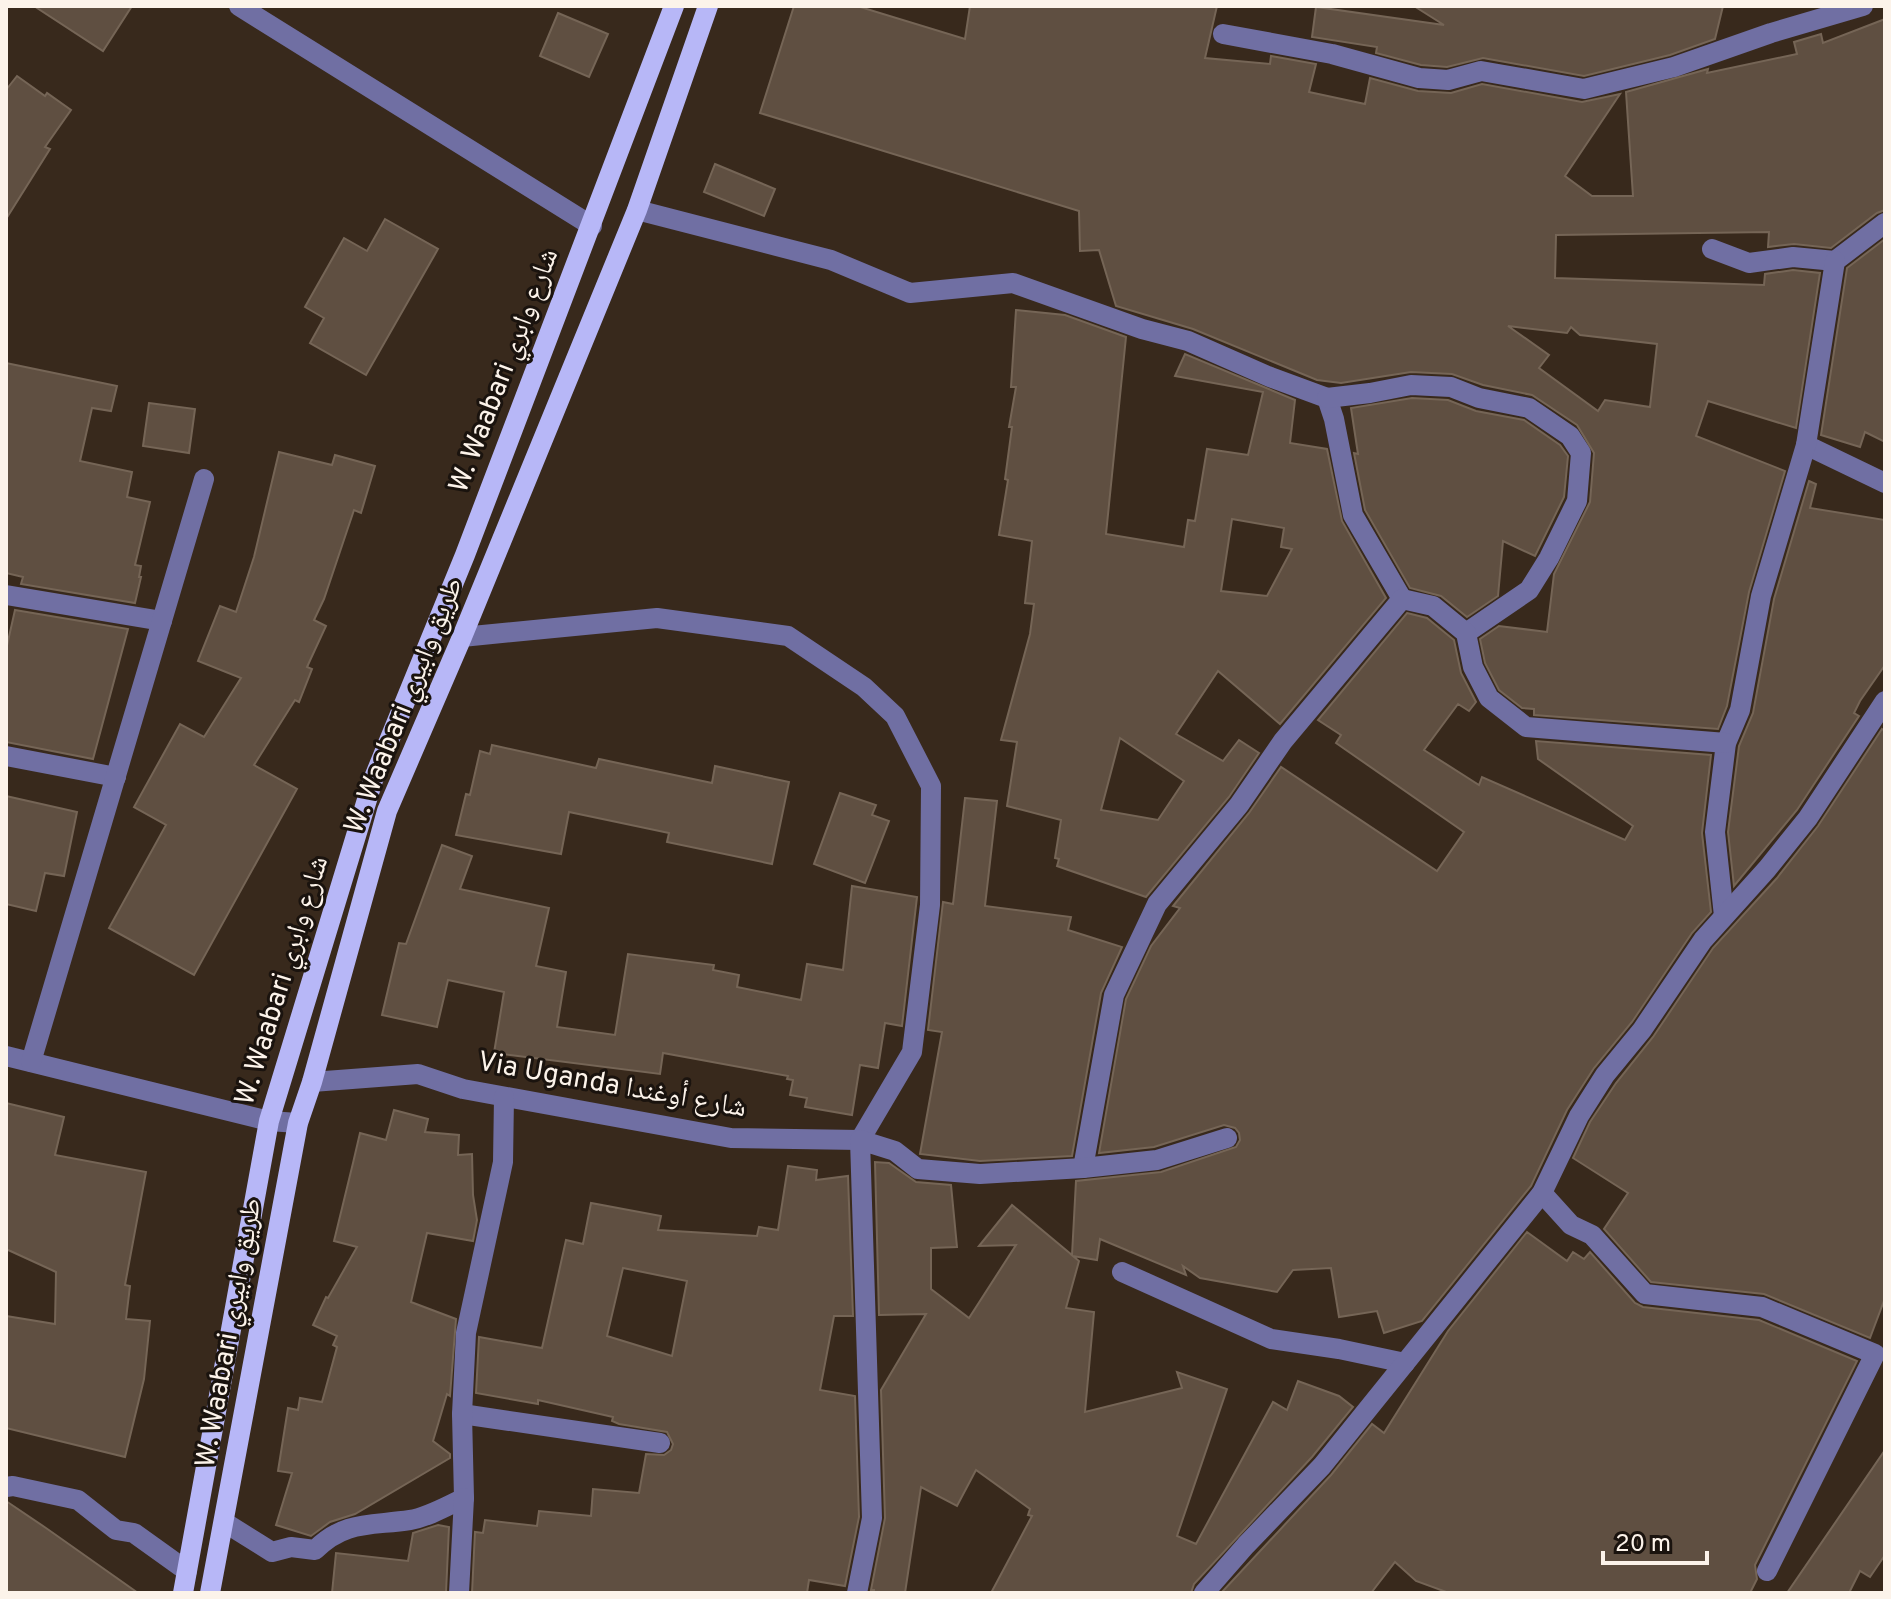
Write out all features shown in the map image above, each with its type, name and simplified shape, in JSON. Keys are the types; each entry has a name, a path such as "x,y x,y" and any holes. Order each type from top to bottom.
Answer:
{"main road":[{"name":"W. Waabari شارع وابري","path":"183,1593 269,1121 373,780 465,555 674,6"},
{"name":"W. Waabari طريق وابيري","path":"210,1593 298,1123 387,811 462,637 637,210 708,6"}],"street":[{"path":"239,6 592,226"},
{"path":"1223,34 1332,54 1419,78 1448,80 1481,71 1584,89 1674,67 1771,33 1863,6"},
{"path":"637,210 831,260 910,293 1013,283 1142,329 1188,341 1327,398 1411,385 1451,387 1479,398 1529,408 1570,436 1581,453 1577,501 1549,558 1529,590 1466,633"},
{"path":"1712,249 1749,263 1793,257 1835,261 1885,223"},
{"path":"1724,916 1715,832 1726,743 1740,710 1761,596 1806,445 1835,261"},
{"path":"1327,398 1353,515 1402,599 1433,606 1466,633 1473,667 1489,698 1526,727 1726,743"},
{"path":"1806,445 1885,483"},
{"path":"31,1062 204,479"},
{"path":"6,595 162,621"},
{"path":"1083,1168 1114,995 1157,904 1239,805 1283,741 1402,599"},
{"path":"462,637 657,618 788,636 864,687 895,716 931,786 930,905 912,1052 860,1140 872,1518 857,1593"},
{"path":"1204,1593 1322,1466 1542,1193 1579,1116 1605,1075 1642,1030 1703,940 1808,818 1885,701"},
{"path":"6,756 116,777"},
{"path":"6,1056 269,1121 298,1123"},
{"name":"Via Uganda شارع أوغندا","path":"312,1082 418,1074 463,1089 731,1138 860,1140 895,1151 918,1169 980,1174 1157,1160 1227,1138"},
{"path":"459,1593 464,1498 462,1414 466,1333 503,1162 504,1097"},
{"path":"1542,1193 1571,1225 1592,1235 1645,1294 1762,1307 1875,1354 1767,1571"},
{"path":"1122,1272 1271,1339 1405,1363"},
{"path":"462,1414 660,1443"},
{"path":"6,1487 78,1500 116,1530 134,1533 187,1571"},
{"path":"224,1522 272,1552 291,1547 315,1550 329,1536 359,1524 414,1520 464,1498"}],"building":[{"path":"34,6 132,6 103,51"},
{"path":"794,6 857,6 965,39 970,6 1217,6 1205,58 1270,64 1271,56 1316,64 1309,92 1365,104 1370,78 1418,91 1451,93 1482,84 1582,102 1620,94 1565,176 1592,196 1633,196 1626,92 1708,69 1707,73 1797,54 1794,42 1821,34 1823,43 1885,19 1885,210 1831,248 1794,244 1768,247 1769,232 1556,235 1555,278 1764,285 1765,274 1793,270 1820,273 1796,428 1708,401 1696,436 1785,471 1749,592 1727,706 1718,729 1534,715 1534,709 1522,708 1499,690 1485,663 1480,639 1499,626 1547,632 1554,574 1590,502 1594,453 1577,425 1532,395 1483,385 1452,374 1411,372 1341,383 1317,380 1193,329 1116,306 1099,250 1080,251 1079,211 760,113","holes":["1508,326 1567,333 1571,327 1580,335 1657,344 1650,407 1605,400 1598,411 1539,368 1549,355"]},
{"path":"1414,6 1723,6 1715,39 1670,55 1584,76 1483,58 1447,67 1421,65 1376,53 1377,47 1312,37 1316,7 1444,25"},
{"path":"558,13 608,34 589,77 540,56"},
{"path":"17,76 71,110 45,147 50,149 6,219 6,90"},
{"path":"715,164 775,189 764,216 704,192"},
{"path":"385,219 438,249 366,375 310,343 324,318 305,307 344,238 367,251"},
{"path":"1885,239 1885,442 1865,432 1860,447 1821,435 1847,268"},
{"path":"1016,310 1065,315 1126,337 1106,534 1184,547 1188,520 1195,521 1207,449 1248,455 1263,392 1175,376 1185,354 1295,400 1290,443 1327,449 1342,521 1386,598 1280,724 1218,671 1176,734 1223,761 1239,740 1259,753 1229,797 1146,897 1057,866 1059,859 1055,858 1061,820 1007,806 1017,742 1001,740 1030,634 1034,604 1025,603 1032,541 999,535 1008,480 1005,479 1012,427 1009,427 1016,387 1011,387","holes":["1232,519 1284,528 1281,547 1292,549 1267,596 1221,591","1120,738 1184,781 1158,820 1101,810"]},
{"path":"6,363 117,386 111,411 92,408 80,461 132,472 127,497 150,502 135,565 141,566 141,577 135,603 21,584 23,577 6,573"},
{"path":"1412,398 1448,400 1476,411 1524,420 1560,445 1568,456 1564,497 1535,556 1503,541 1498,596 1467,617 1441,596 1410,588 1365,510 1354,453 1358,454 1351,408"},
{"path":"149,403 195,409 189,453 143,446"},
{"path":"279,452 332,465 335,455 375,466 361,513 354,510 314,620 326,626 307,667 312,669 299,702 295,700 254,765 297,789 194,975 109,928 166,825 134,807 180,724 204,737 241,678 198,661 220,606 236,612 254,557"},
{"path":"1809,481 1816,484 1810,508 1885,520 1885,665 1860,701 1854,713 1859,716 1797,810 1734,886 1728,832 1739,746 1753,713 1774,599"},
{"path":"15,610 128,629 93,759 6,742 6,650"},
{"path":"1407,613 1427,618 1454,640 1461,673 1476,702 1469,711 1458,704 1424,750 1479,785 1482,777 1625,840 1633,826 1538,759 1536,741 1711,755 1702,833 1711,912 1692,933 1632,1022 1594,1068 1567,1110 1531,1186 1422,1321 1384,1333 1377,1311 1339,1317 1331,1268 1293,1270 1277,1292 1200,1278 1183,1266 1186,1275 1100,1239 1097,1260 1073,1256 1079,1261 1066,1308 1094,1312 1085,1412 1182,1388 1177,1372 1227,1389 1177,1536 1196,1544 1273,1402 1287,1410 1298,1381 1339,1396 1353,1407 1312,1457 1194,1584 1191,1593 991,1593 1032,1516 1028,1515 1030,1509 976,1470 957,1506 921,1487 905,1593 874,1593 871,1590 885,1518 881,1390 926,1314 879,1315 875,1162 889,1163 916,1182 951,1185 957,1247 931,1248 931,1289 969,1318 1016,1245 979,1246 1012,1205 1072,1255 1076,1181 1161,1172 1236,1147 1240,1140 1239,1133 1235,1128 1224,1125 1154,1147 1099,1153 1126,999 1151,946 1180,908 1173,906 1249,813 1281,767 1437,871 1464,832 1336,743 1341,735 1318,720"},
{"path":"1882,729 1885,731 1885,1298 1870,1338 1764,1294 1651,1282 1604,1229 1628,1193 1573,1158 1590,1122 1616,1083 1653,1037 1713,948 1777,878 1818,826"},
{"path":"492,745 596,768 599,759 712,783 715,766 789,782 772,864 667,842 669,833 569,812 561,854 456,835 466,794 470,795 480,751 490,754"},
{"path":"840,793 876,805 872,815 889,821 865,883 814,864"},
{"path":"6,796 77,812 64,876 45,873 36,911 6,904"},
{"path":"965,798 997,801 985,906 1071,917 1068,930 1122,947 1101,993 1072,1156 980,1161 920,1154 942,1032 928,1030 943,902 953,904"},
{"path":"442,845 472,856 460,889 549,908 536,966 566,972 557,1027 615,1035 628,954 714,965 713,970 739,975 737,987 801,1000 807,964 843,970 852,886 917,897 902,1026 885,1023 878,1068 860,1065 852,1115 805,1107 807,1098 790,1095 793,1080 787,1079 788,1076 663,1053 660,1074 494,1053 504,992 448,980 437,1027 382,1015 399,943 406,944"},
{"path":"6,1103 64,1117 55,1155 146,1172 125,1285 130,1286 126,1319 150,1321 144,1379 125,1457 6,1428 6,1316 55,1324 56,1272 6,1249"},
{"path":"394,1110 428,1119 425,1132 459,1135 458,1155 472,1154 477,1220 473,1241 427,1233 411,1302 456,1319 450,1396 447,1394 433,1441 450,1454 450,1458 355,1514 330,1522 311,1536 276,1525 292,1473 278,1471 288,1408 298,1410 300,1398 322,1402 337,1347 333,1345 337,1336 313,1325 326,1297 357,1247 334,1241 360,1133 386,1140"},
{"path":"788,1166 817,1170 816,1180 848,1176 853,1316 834,1316 820,1390 855,1396 859,1517 845,1586 809,1580 807,1593 472,1593 475,1532 483,1533 485,1520 537,1526 539,1511 591,1516 593,1489 639,1493 646,1454 664,1455 673,1444 667,1432 619,1424 612,1421 613,1417 538,1400 538,1404 476,1393 479,1337 542,1348 566,1240 583,1244 591,1203 661,1216 658,1230 757,1236 759,1227 778,1230","holes":["623,1268 687,1281 672,1356 607,1336"]},
{"path":"1527,1232 1567,1261 1573,1252 1584,1259 1590,1252 1635,1303 1643,1307 1759,1320 1857,1361 1755,1565 1757,1579 1750,1593 1449,1593 1416,1581 1395,1562 1371,1593 1221,1593 1331,1475 1372,1424 1384,1433 1448,1331"},
{"path":"1885,1450 1885,1555 1870,1577 1860,1571 1849,1593 1787,1593"},
{"path":"6,1501 46,1528 138,1593 6,1593"},
{"path":"438,1525 449,1527 446,1593 332,1593 336,1553 408,1561 413,1533"}]}
